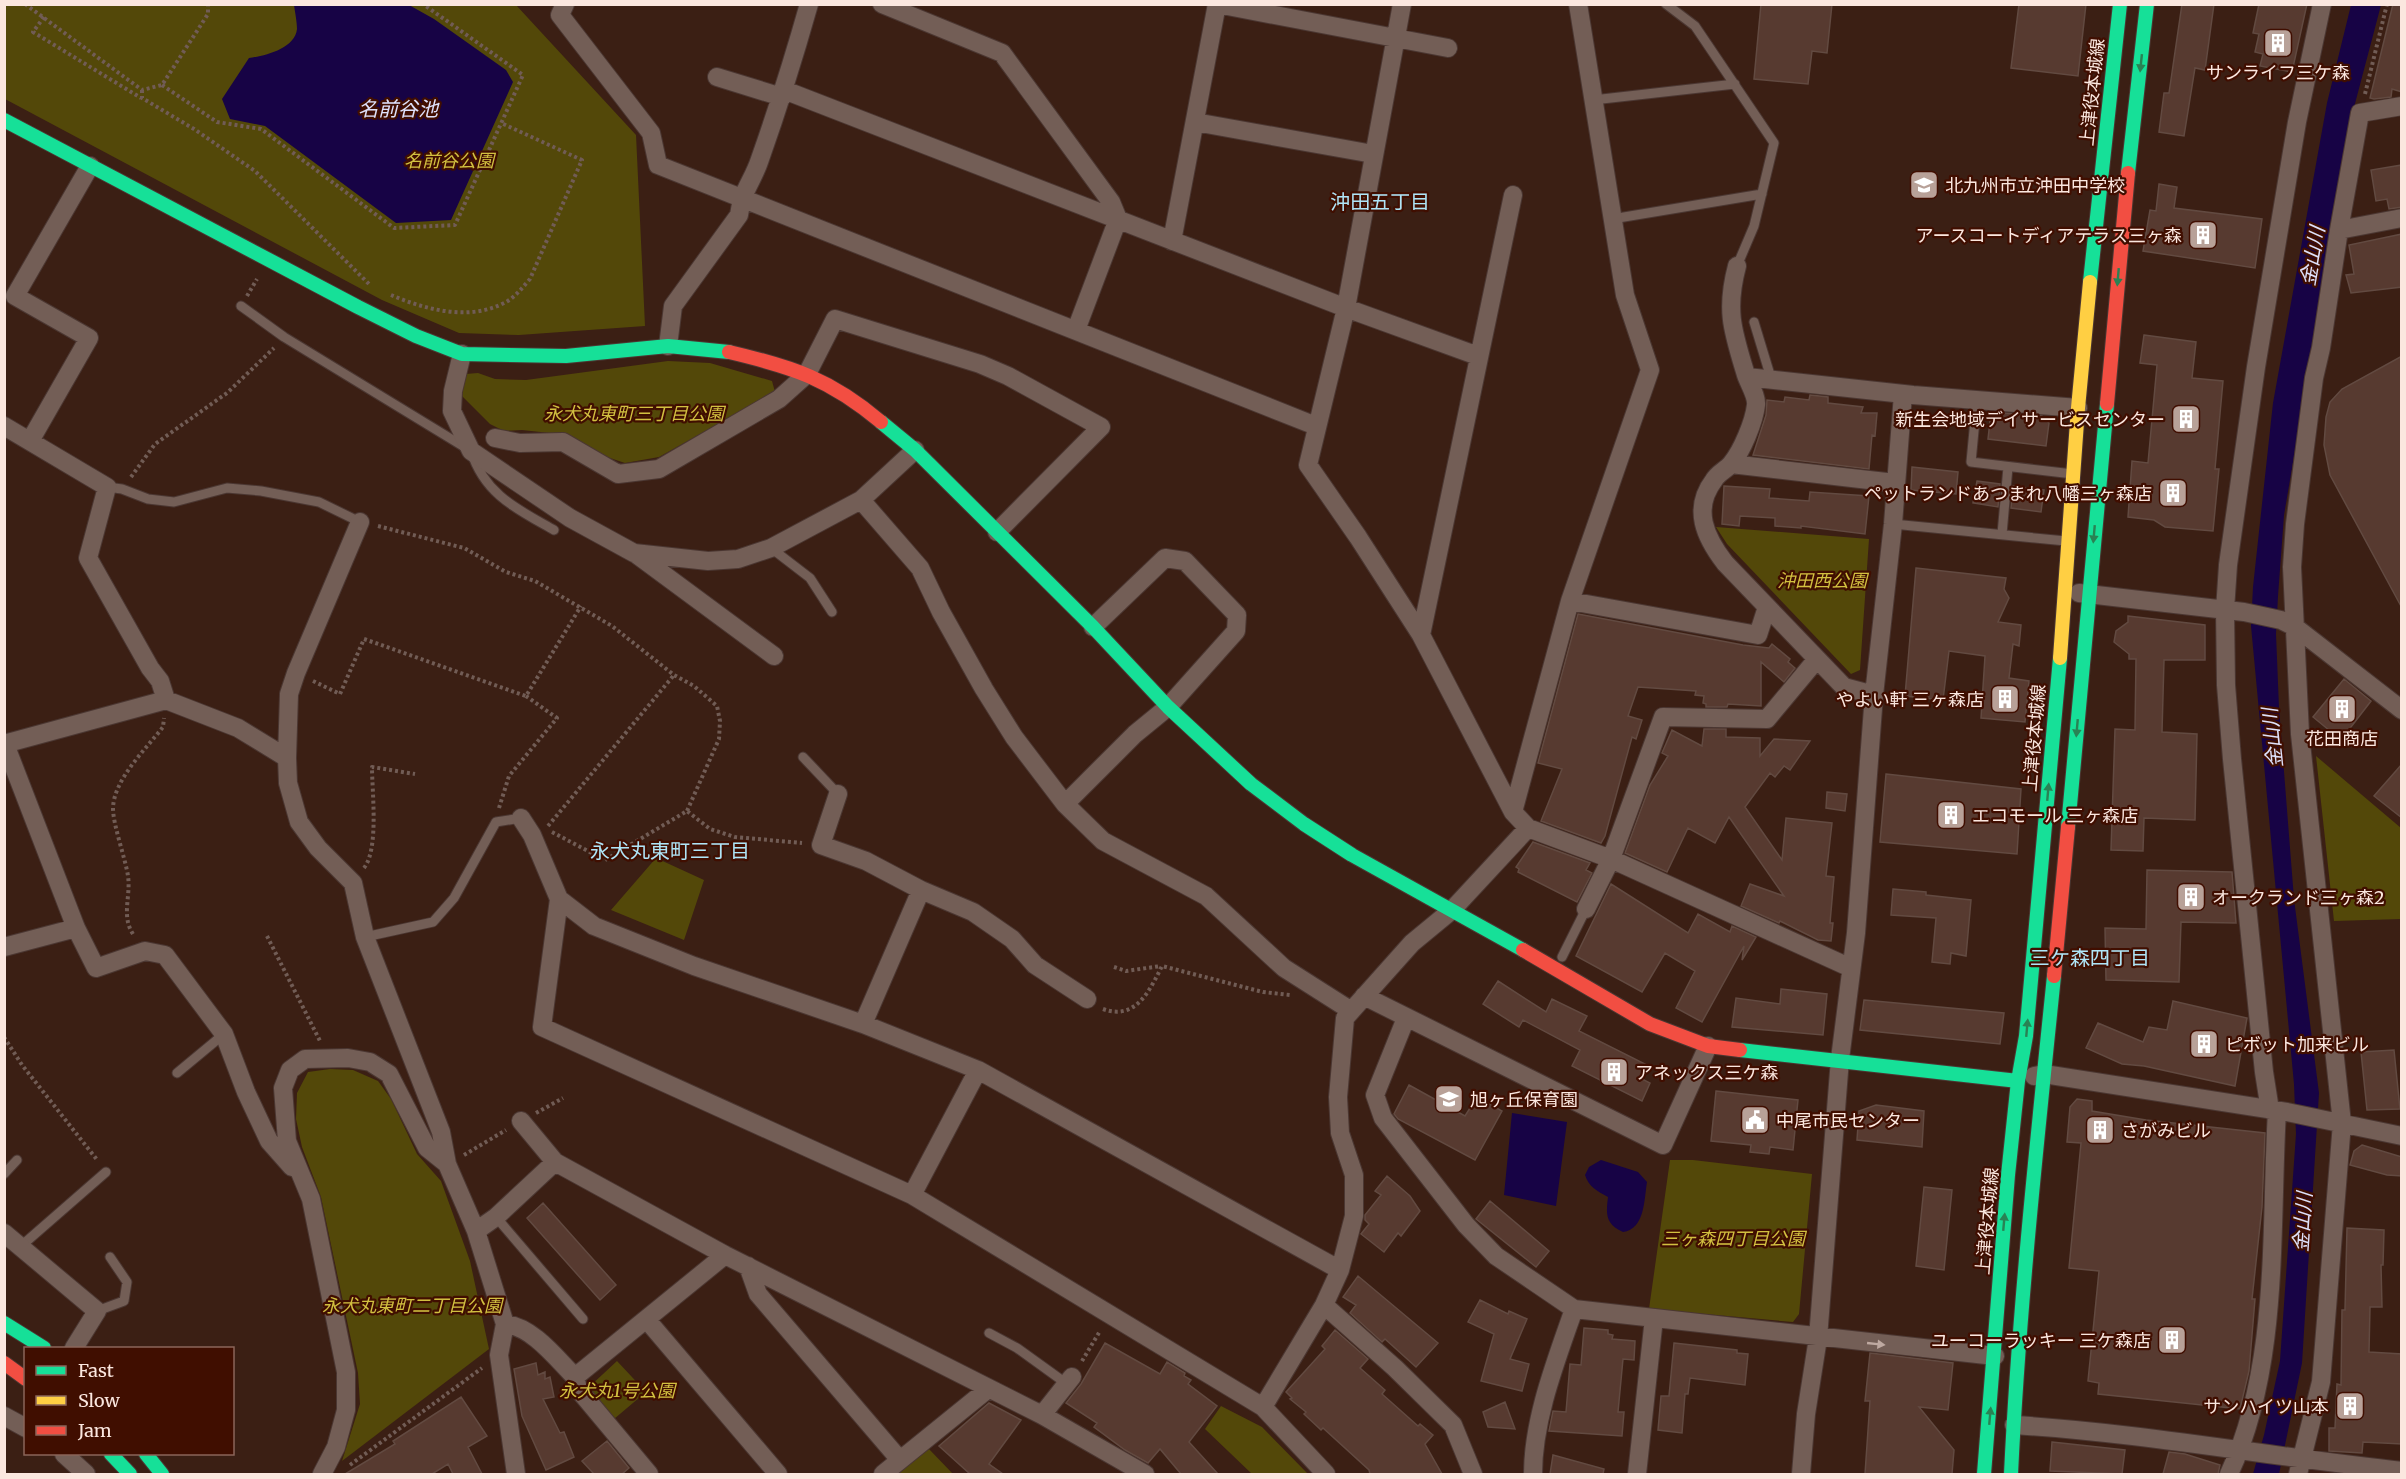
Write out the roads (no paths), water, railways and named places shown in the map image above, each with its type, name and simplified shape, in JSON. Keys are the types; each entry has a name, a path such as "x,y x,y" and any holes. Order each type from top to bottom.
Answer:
{"street":[{"path":"565,4 560,15 651,133 658,165 1316,426"},
{"path":"668,346 674,306 739,215 741,197 759,165 809,4"},
{"path":"882,4 1002,53 1111,202 1118,219 1076,330"},
{"path":"1172,241 1217,4 1448,48"},
{"path":"1402,4 1346,309 1308,465 1358,537 1420,635 1513,812 1528,828 1611,859 1851,968"},
{"path":"1513,812 1570,601 1650,370 1625,295 1578,4"},
{"name":"上津役本城線","path":"1984,1474 2018,1081 2026,1036 2065,592 2078,408 2097,205 2120,4"},
{"path":"2011,1474 2017,1351 2127,182 2148,4"},
{"path":"2229,1474 2241,1449 2260,1379 2269,1292 2278,1111 2264,1072 2232,759 2226,685 2225,610 2230,554 2251,399 2297,122 2322,4"},
{"path":"717,77 783,93 1118,219 1346,309 1478,356"},
{"path":"2300,1467 2321,1382 2330,1294 2336,1122 2288,624 2295,524 2314,378 2360,113 2402,106"},
{"path":"4,120 358,307 416,336 462,354 566,356 668,346 728,352 780,364 838,390 862,406 915,450 1093,627 1168,707 1251,784 1304,824 1352,855 1650,1024 1708,1046 1840,1059 2018,1081 2044,1074 2278,1111 2402,1136"},
{"path":"1195,122 1373,154"},
{"path":"30,441 89,338 15,296 90,166"},
{"path":"1420,635 1512,195"},
{"path":"2339,230 2402,218"},
{"path":"1737,266 1731,288 1730,318 1756,403 1750,428 1731,464 1714,478 1703,498 1703,520 1710,543 1767,607 1844,687 1874,695"},
{"path":"495,438 520,443 563,442 618,474 659,469 779,399 807,375 835,320 980,364 1008,376 1101,428 997,532"},
{"path":"462,354 453,391 452,411 471,452 570,518 634,553 774,656"},
{"path":"1747,377 1903,394 2078,408"},
{"path":"1801,1474 1806,1414 1818,1338 1840,1059 1856,933 1874,695 1893,524 1903,394"},
{"path":"6,430 114,488 88,558 150,668 160,681 166,700"},
{"path":"634,553 708,561 738,559 771,548 861,500 915,450"},
{"path":"1731,464 1895,483"},
{"path":"861,500 920,568 941,612 984,689 1014,737 1065,804 1103,841 1206,896 1284,968 1350,1010"},
{"path":"360,522 289,694 286,758 288,783 299,822 318,848 352,883 365,937 441,1132 447,1164 476,1231 506,1324 499,1355 516,1474"},
{"path":"1065,804 1135,734 1168,707 1236,631 1237,615 1185,561 1165,558 1093,627"},
{"path":"2065,592 2244,612 2288,624 2400,705"},
{"path":"1570,601 1758,635 1767,607"},
{"path":"1586,909 1611,859 1663,717 1767,719 1816,659"},
{"path":"286,758 238,728 166,700 5,744 76,928 96,968 145,951 165,955 224,1034 246,1092 269,1141 303,1180"},
{"path":"838,794 821,845 866,861 921,890 973,912 1012,939 1035,965 1087,999"},
{"path":"522,819 559,899 594,926 694,966 863,1024 978,1070 1340,1270"},
{"path":"1263,1407 1324,1305 1340,1270 1354,1216 1354,1175 1340,1133 1338,1098 1345,1018 1413,943 1452,910 1528,828"},
{"path":"863,1024 921,890"},
{"path":"559,899 542,1027 912,1195 1263,1407 1326,1474"},
{"path":"4,947 76,928"},
{"path":"1364,996 1663,1145 1708,1046"},
{"path":"1406,1018 1375,1095 1383,1118 1466,1225 1496,1256 1574,1309 1995,1356"},
{"path":"322,1474 336,1447 346,1410 346,1372 311,1198 287,1141 283,1088 291,1070 305,1059 329,1057 370,1062 389,1074 428,1148 447,1164"},
{"path":"912,1195 978,1070"},
{"path":"521,1121 555,1162 725,1256 1042,1415 1145,1474"},
{"path":"476,1231 496,1217 555,1162"},
{"path":"4,1233 97,1311 75,1347"},
{"path":"575,1377 725,1256"},
{"path":"748,1266 758,1294 900,1460"},
{"path":"1324,1305 1395,1368 1453,1425 1473,1474"},
{"path":"1533,1474 1533,1453 1543,1408 1574,1309"},
{"path":"1637,1474 1654,1318"},
{"path":"647,1320 777,1474"},
{"path":"4,1323 42,1347"},
{"path":"506,1324 519,1325 547,1348 575,1377 578,1389 649,1474"},
{"path":"4,1363 24,1378"},
{"path":"1042,1415 1070,1380"},
{"path":"883,1474 988,1389"},
{"path":"4,1416 24,1427"},
{"path":"2014,1425 2145,1436 2241,1449 2300,1467 2402,1471"},
{"path":"65,1455 84,1474"},
{"path":"112,1455 130,1474"},
{"path":"147,1455 162,1474"}],"lane":[{"path":"1666,4 1695,26 1774,143 1754,226 1737,266"},
{"path":"1593,100 1735,84"},
{"path":"1612,219 1761,194"},
{"path":"240,306 284,337 471,452 477,469 505,502 554,530"},
{"path":"1754,322 1771,378"},
{"path":"1977,399 1971,462 2074,474"},
{"path":"2002,534 2008,467"},
{"path":"114,488 148,500 174,502 227,488 261,491 319,502 360,522"},
{"path":"1893,524 2069,541"},
{"path":"771,548 810,578 832,612"},
{"path":"804,757 838,794"},
{"path":"365,937 433,922 454,898 496,822 522,819"},
{"path":"1562,957 1586,909"},
{"path":"177,1073 224,1034"},
{"path":"4,1174 17,1160"},
{"path":"20,1247 106,1172"},
{"path":"496,1217 583,1319"},
{"path":"97,1311 124,1302 127,1282 110,1257"},
{"path":"989,1333 1070,1380"}],"water":[{"name":"名前谷池","path":"294,5 409,5 434,19 506,70 513,82 451,220 396,223 265,126 230,119 222,99 249,58 278,50 291,42 297,29"},
{"name":"金山川","path":"2351,5 2381,5 2352,115 2284,515 2276,634 2279,708 2294,899 2319,1093 2302,1363 2279,1474 2253,1474 2280,1361 2296,1134 2294,1084 2251,626 2253,587 2273,403 2327,103"},
{"path":"1512,1113 1567,1122 1556,1206 1504,1195"},
{"path":"1601,1160 1638,1172 1647,1182 1642,1213 1636,1225 1630,1230 1623,1232 1613,1226 1607,1213 1608,1197 1594,1188 1585,1175 1589,1167"}],"place":[{"name":"サンライフ三ケ森","path":"2278,43"},
{"name":"北九州市立沖田中学校","path":"1924,185"},
{"name":"アースコートディアテラス三ヶ森","path":"2203,235"},
{"name":"新生会地域デイサービスセンター","path":"2186,419"},
{"name":"ペットランドあつまれ八幡三ヶ森店","path":"2173,493"},
{"name":"やよい軒 三ヶ森店","path":"2005,699"},
{"name":"花田商店","path":"2342,709"},
{"name":"エコモール 三ヶ森店","path":"1951,815"},
{"name":"オークランド三ヶ森2","path":"2191,897"},
{"name":"ピボット加来ビル","path":"2204,1044"},
{"name":"アネックス三ケ森","path":"1614,1072"},
{"name":"旭ヶ丘保育園","path":"1449,1099"},
{"name":"中尾市民センター","path":"1755,1120"},
{"name":"さがみビル","path":"2100,1130"},
{"name":"ユーコーラッキー 三ケ森店","path":"2172,1340"},
{"name":"サンハイツ山本","path":"2350,1406"}],"district":[{"name":"沖田五丁目","path":"1380,201"},
{"name":"永犬丸東町三丁目","path":"670,850"},
{"name":"三ケ森四丁目","path":"2090,957"}],"park label":[{"name":"名前谷公園","path":"449,160"},
{"name":"永犬丸東町三丁目公園","path":"634,413"},
{"name":"沖田西公園","path":"1822,580"},
{"name":"三ヶ森四丁目公園","path":"1733,1238"},
{"name":"永犬丸東町二丁目公園","path":"412,1305"},
{"name":"永犬丸1号公園","path":"617,1390"}]}
